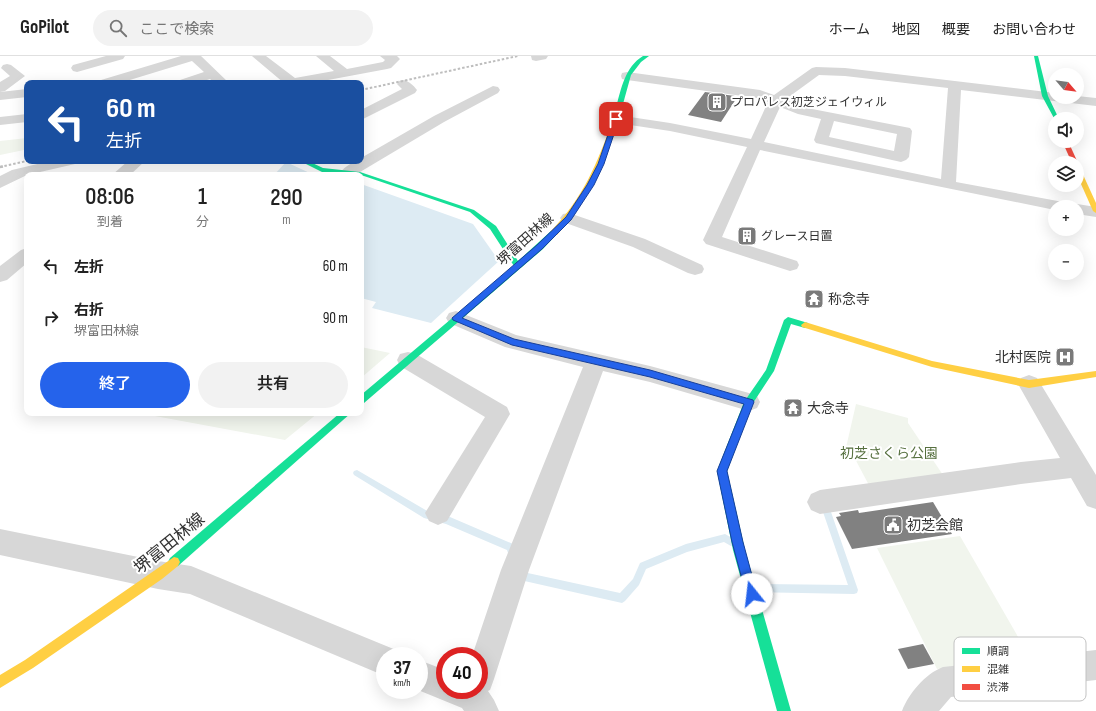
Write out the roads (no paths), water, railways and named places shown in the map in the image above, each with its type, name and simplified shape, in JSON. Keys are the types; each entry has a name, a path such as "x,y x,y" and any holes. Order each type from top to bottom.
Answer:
{"main road":[{"name":"堺富田林線","path":"364,397 540,247 569,218 591,185 601,164 616,119 627,76 634,66 647,56"},
{"path":"1036,56 1046,96 1053,112"},
{"path":"309,164 322,170 349,172"},
{"path":"364,175 477,213 492,225 518,265"},
{"path":"1084,184 1096,212"},
{"path":"784,711 738,546 722,471 749,402 770,371 788,320 932,364 1029,384 1096,374"},
{"name":"堺富田林線","path":"0,682 29,664 158,575 343,416"}],"street":[{"path":"77,68 120,56"},
{"path":"116,80 194,56 219,80"},
{"path":"258,56 288,80"},
{"path":"322,56 344,73"},
{"path":"308,80 387,65 394,60 386,56"},
{"path":"835,56 836,71"},
{"path":"0,88 19,76 7,68"},
{"path":"790,265 712,240 776,100 816,71 836,71 1096,102"},
{"path":"193,80 212,74"},
{"path":"627,76 760,94 803,111 829,116 905,131 901,157 821,140 829,116"},
{"path":"364,114 410,90 404,84"},
{"path":"948,185 955,85"},
{"path":"364,163 439,119 493,90"},
{"path":"0,96 24,93"},
{"path":"0,121 24,118"},
{"path":"616,119 670,127 948,185 1048,204"},
{"path":"0,183 18,173 57,164"},
{"path":"124,172 133,164"},
{"path":"349,172 363,164"},
{"path":"1084,211 1096,212"},
{"path":"569,218 639,243 695,268"},
{"path":"0,276 24,256"},
{"path":"456,318 512,342 650,374 749,402"},
{"path":"408,360 499,414 438,513"},
{"path":"488,649 517,565 596,362"},
{"path":"1029,384 1096,498"},
{"path":"820,502 1021,473 1078,467"},
{"path":"0,542 158,575 191,580 376,657"},
{"path":"1086,666 1096,665"},
{"path":"918,711 943,682 954,681"}],"waterway":[{"path":"357,473 427,515 447,520 510,547 513,556"},
{"path":"755,588 854,590 827,512"},
{"path":"520,575 622,598 636,582 643,566 686,548 725,538 731,542"}],"railway":[{"path":"364,89 518,56"},
{"path":"5,166 0,167 24,162"}],"place":[{"name":"プロパレス初芝ジェイウィル","path":"717,102"},
{"name":"グレース日置","path":"747,236"},
{"name":"称念寺","path":"814,299"},
{"name":"北村医院","path":"1065,357"},
{"name":"大念寺","path":"793,408"},
{"name":"初芝会館","path":"893,525"}],"park label":[{"name":"初芝さくら公園","path":"889,453"}]}
